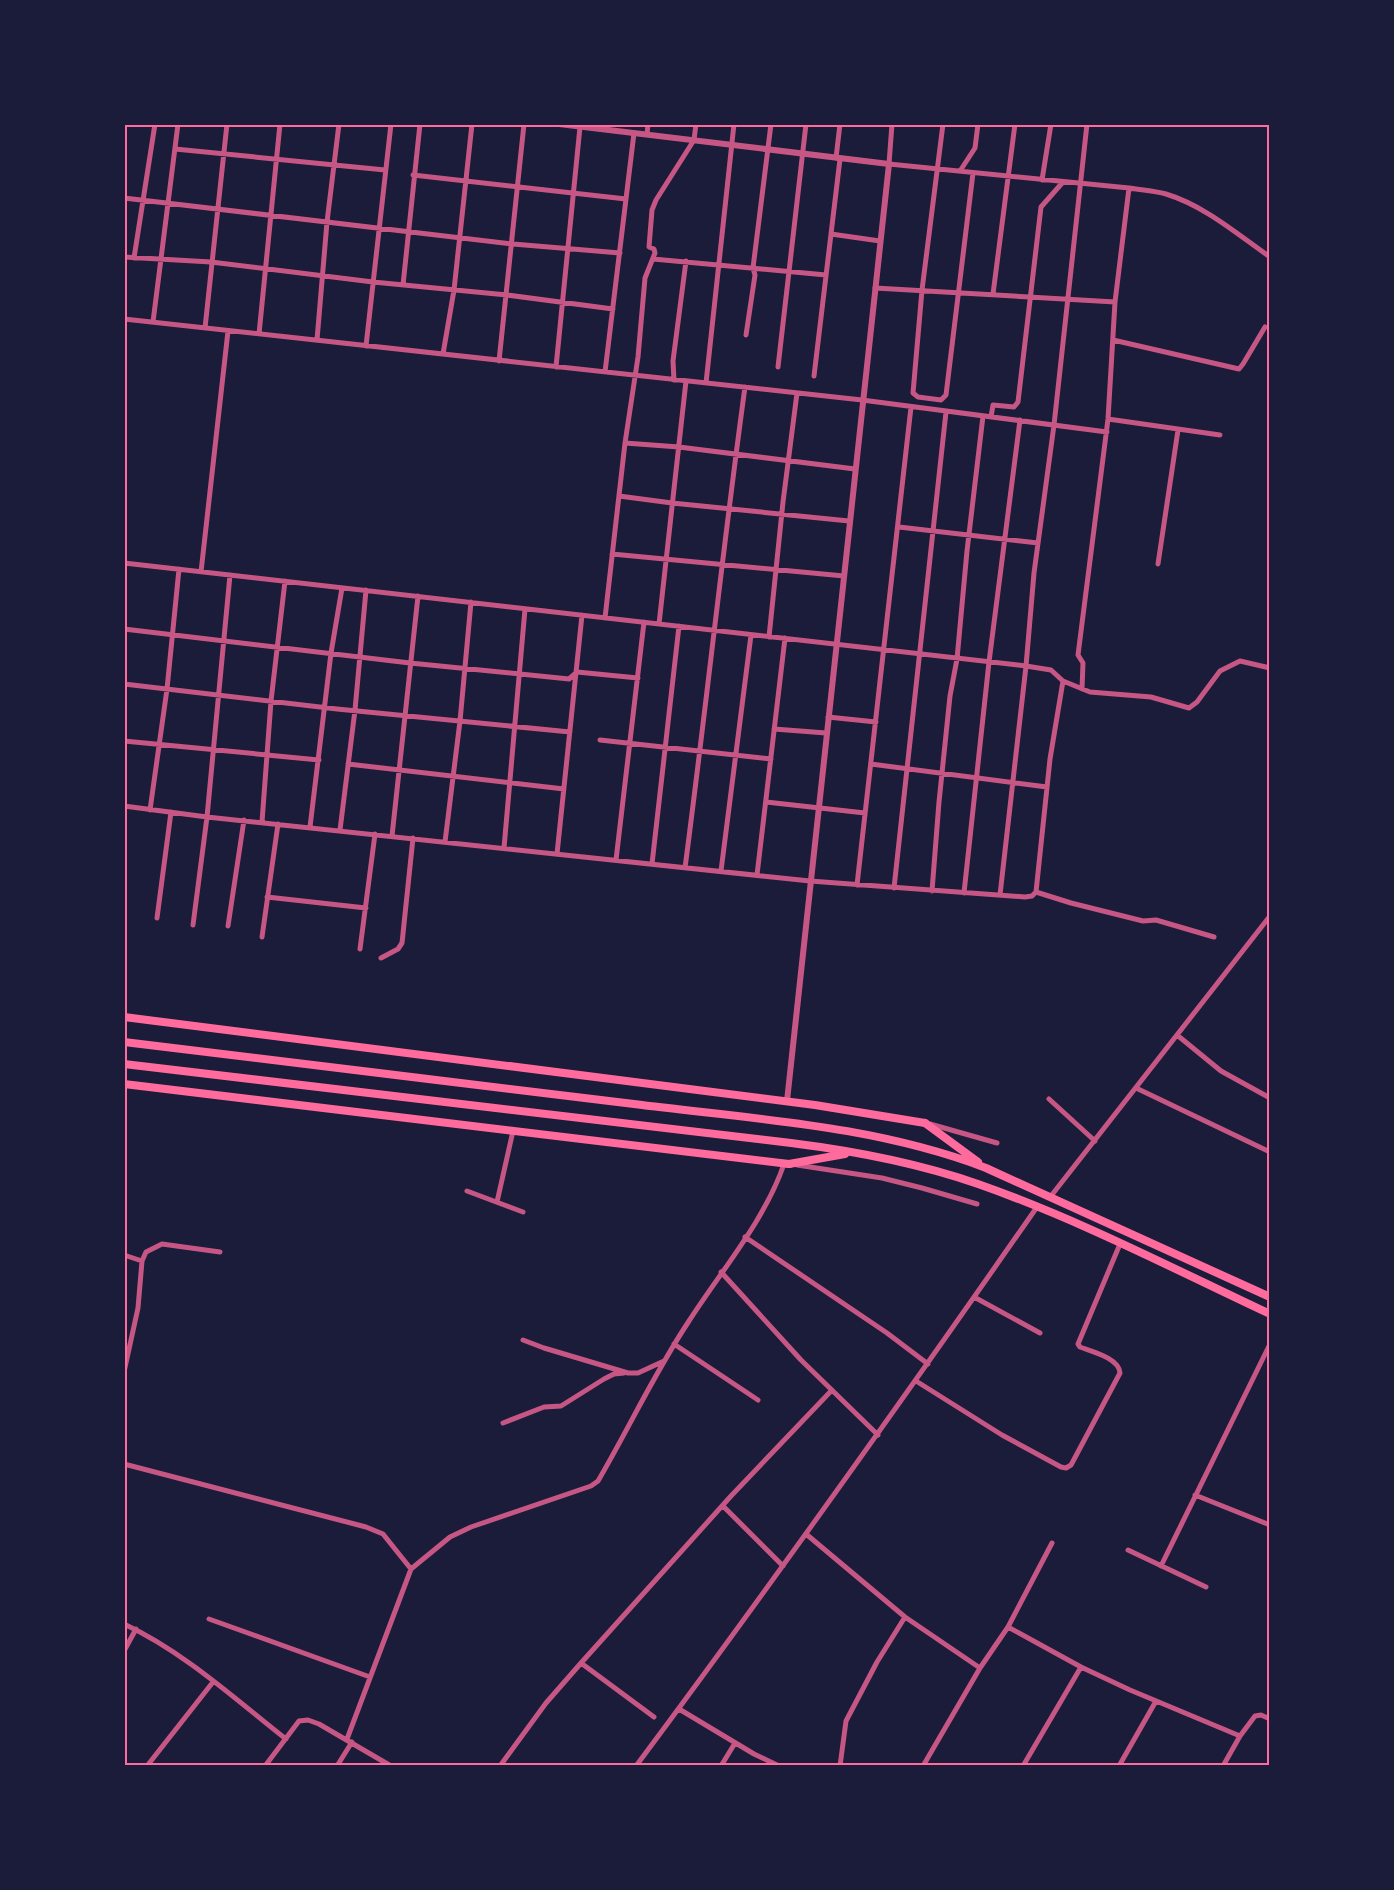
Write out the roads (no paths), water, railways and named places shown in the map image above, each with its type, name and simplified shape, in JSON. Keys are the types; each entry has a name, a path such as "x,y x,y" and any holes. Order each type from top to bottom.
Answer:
{"main road":[{"path":"124,1017 859,1111 926,1123 986,1168"},
{"path":"124,1042 854,1132 916,1144 948,1153 1051,1196 1269,1297"},
{"path":"124,1064 861,1153 940,1172 1037,1207 1269,1314"},
{"path":"124,1084 787,1164 834,1155 861,1153"}],"street":[{"path":"134,258 141,200 155,124"},
{"path":"153,322 178,124"},
{"path":"205,328 227,124"},
{"path":"259,334 280,124"},
{"path":"317,340 327,222 339,124"},
{"path":"366,346 391,124"},
{"path":"403,285 420,124"},
{"path":"443,354 454,290 472,124"},
{"path":"499,361 525,124"},
{"path":"559,124 606,127 634,133 838,159 1129,188 1165,194 1212,216 1269,257"},
{"path":"647,134 648,124"},
{"path":"605,618 645,278 655,253 654,249 649,246 652,210 694,141 696,124"},
{"path":"706,383 734,124"},
{"path":"746,335 755,275 753,268 771,124"},
{"path":"778,368 806,124"},
{"path":"814,376 831,234 840,124"},
{"path":"787,1101 892,124"},
{"path":"943,124 922,290 913,393 918,397 944,399 946,395 973,172"},
{"path":"960,171 974,152 978,124"},
{"path":"993,294 1015,124"},
{"path":"1042,180 1051,124"},
{"path":"1000,895 1087,124"},
{"path":"556,367 580,127"},
{"path":"605,372 634,133"},
{"path":"175,149 386,170"},
{"path":"413,175 626,199"},
{"path":"991,417 993,405 1014,407 1017,405 1041,207 1042,203 1063,182"},
{"path":"1082,689 1083,663 1078,655 1107,432 1115,302 1129,188"},
{"path":"124,198 513,244 620,253"},
{"path":"831,234 880,241"},
{"path":"124,257 211,262 613,309"},
{"path":"652,259 826,275"},
{"path":"674,380 673,361 686,261"},
{"path":"875,288 1115,302"},
{"path":"124,319 862,400 1107,432"},
{"path":"1113,340 1239,369 1265,327"},
{"path":"201,572 228,331"},
{"path":"659,624 686,381"},
{"path":"685,868 728,508 745,387"},
{"path":"769,637 797,393"},
{"path":"857,885 911,406"},
{"path":"894,888 946,412"},
{"path":"932,891 950,696 957,659 968,536 983,416"},
{"path":"1108,419 1220,435"},
{"path":"964,893 989,662 1020,420"},
{"path":"1158,564 1178,430"},
{"path":"625,443 679,447 855,469"},
{"path":"619,496 849,521"},
{"path":"899,527 934,533 1038,543"},
{"path":"612,554 844,576"},
{"path":"124,572 125,563 1026,666 1051,670 1063,681 1090,692 1151,698 1189,708 1197,702 1220,671 1240,661 1269,668"},
{"path":"150,810 167,689 179,569"},
{"path":"194,925 207,817 230,575"},
{"path":"262,822 271,701 285,581"},
{"path":"310,827 331,653 342,588"},
{"path":"340,830 355,710 366,590"},
{"path":"392,836 418,596"},
{"path":"445,842 460,721 471,602"},
{"path":"504,848 525,609"},
{"path":"557,854 582,615"},
{"path":"616,860 644,622"},
{"path":"652,864 679,626"},
{"path":"124,629 519,674 569,678 577,672 638,678"},
{"path":"720,872 751,634"},
{"path":"757,875 785,638"},
{"path":"124,806 207,817 810,881 1032,896 1036,892 1047,787 1063,681"},
{"path":"124,684 570,732"},
{"path":"828,717 876,723"},
{"path":"774,729 826,733"},
{"path":"600,740 771,759"},
{"path":"124,741 319,760"},
{"path":"348,764 564,789"},
{"path":"871,764 1047,787"},
{"path":"766,802 865,813"},
{"path":"157,918 171,812"},
{"path":"228,926 244,820"},
{"path":"262,937 278,824"},
{"path":"360,949 375,834"},
{"path":"381,958 398,949 402,943 413,838"},
{"path":"1036,892 1082,906 1143,921 1156,920 1214,937"},
{"path":"267,897 366,908"},
{"path":"1051,1196 1269,916"},
{"path":"1177,1035 1221,1071 1269,1098"},
{"path":"1136,1088 1269,1152"},
{"path":"1049,1100 1095,1141"},
{"path":"926,1123 998,1143"},
{"path":"496,1202 513,1131"},
{"path":"337,1766 349,1741 370,1677 411,1569 450,1537 471,1527 591,1486 598,1481 674,1344 744,1237 787,1164 882,1178 977,1204"},
{"path":"467,1191 523,1212"},
{"path":"636,1766 878,1435 1037,1207"},
{"path":"744,1237 878,1327 928,1364"},
{"path":"124,1371 138,1308 142,1261 146,1252 162,1244 220,1252"},
{"path":"916,1381 1002,1435 1061,1467 1066,1468 1071,1465 1120,1373 1120,1368 1115,1362 1080,1347 1078,1344 1120,1244"},
{"path":"124,1255 142,1261"},
{"path":"721,1272 770,1328 878,1435"},
{"path":"974,1298 1040,1333"},
{"path":"523,1340 628,1373"},
{"path":"674,1344 758,1400"},
{"path":"1161,1566 1269,1344"},
{"path":"503,1423 544,1407 561,1406 614,1374 638,1373 665,1360"},
{"path":"500,1766 546,1703 581,1663 832,1390"},
{"path":"124,1464 366,1527 383,1534 411,1569"},
{"path":"1195,1495 1269,1525"},
{"path":"723,1506 783,1566"},
{"path":"806,1534 904,1617 980,1668"},
{"path":"923,1766 980,1668 1008,1627 1052,1543"},
{"path":"1128,1551 1206,1587"},
{"path":"840,1766 841,1745 849,1714 904,1617"},
{"path":"209,1619 370,1677"},
{"path":"124,1624 136,1629 193,1667 286,1739"},
{"path":"1008,1627 1081,1667 1240,1736"},
{"path":"124,1651 136,1629"},
{"path":"581,1663 654,1717"},
{"path":"1023,1766 1081,1667"},
{"path":"147,1766 213,1682"},
{"path":"1119,1766 1156,1701"},
{"path":"679,1709 735,1743 779,1766"},
{"path":"1222,1766 1255,1716 1269,1717"},
{"path":"265,1766 299,1721 308,1720 391,1766"},
{"path":"720,1766 735,1743"}]}
